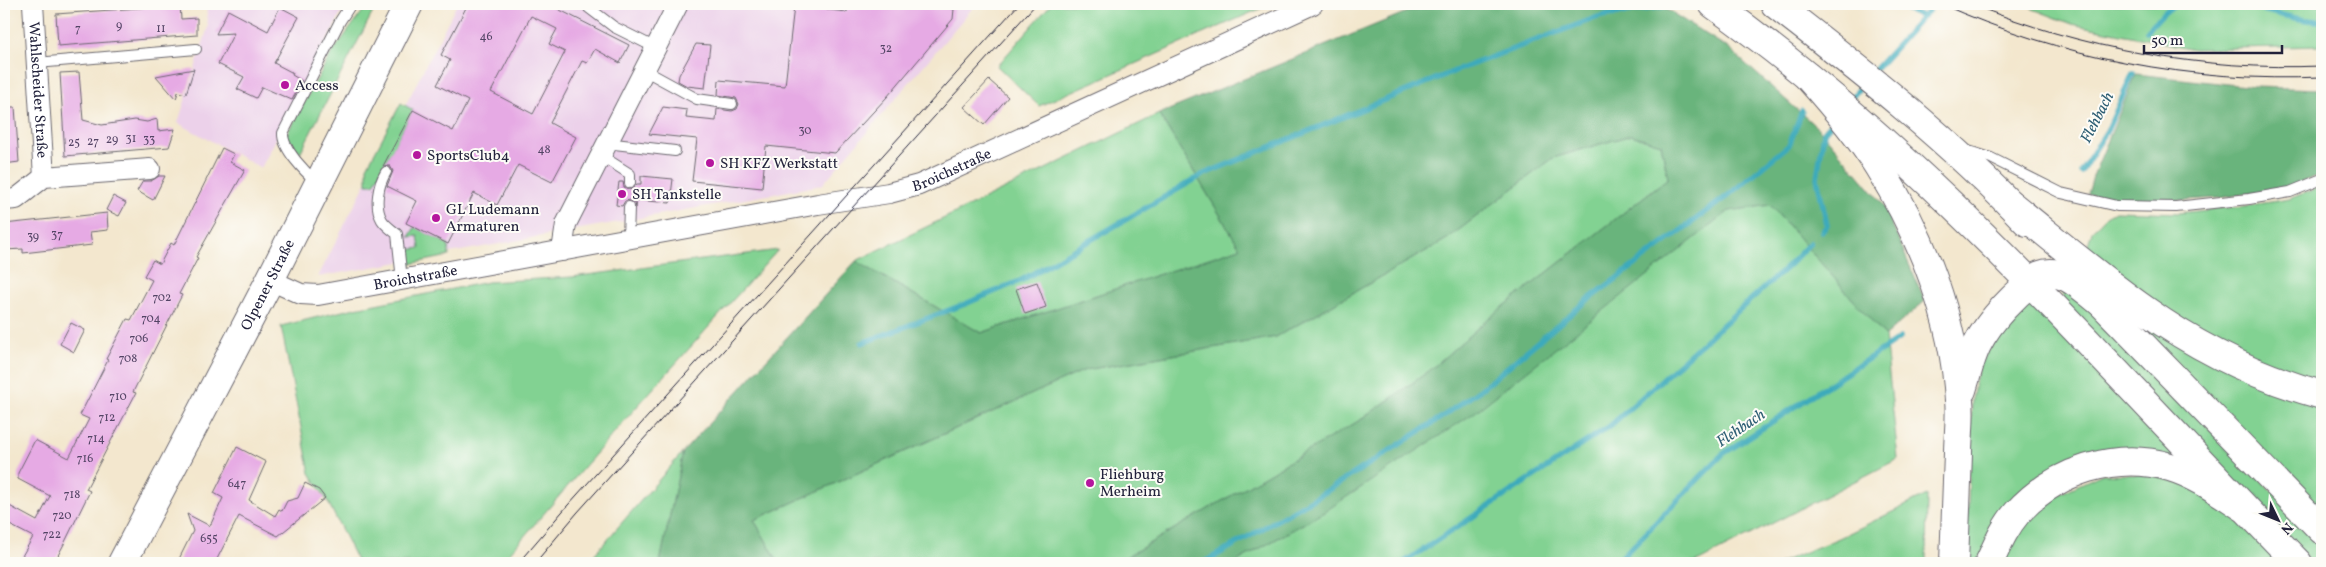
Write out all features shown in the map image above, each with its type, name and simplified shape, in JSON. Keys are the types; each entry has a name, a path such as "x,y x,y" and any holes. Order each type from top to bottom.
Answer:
{"main road":[{"name":"Olpener Straße","path":"122,563 270,280 409,4"},
{"path":"1713,4 1808,76 1871,141 2030,283 2298,563"},
{"path":"1775,4 1836,51 1945,144 2010,204 2103,304 2322,530"},
{"path":"1871,141 1924,254 1945,318 1953,351 1960,401 1954,563"},
{"path":"2010,204 2145,310 2183,335 2264,375 2322,395"},
{"path":"1960,401 1977,345 1996,317 2030,283 2048,272 2056,272 2064,275 2103,304"},
{"path":"1989,563 2000,538 2023,508 2036,495 2060,479 2086,468 2113,462 2142,462 2169,467 2195,477 2243,507"}],"street":[{"name":"Wahlscheider Straße","path":"33,4 44,177"},
{"path":"562,252 566,224 678,4"},
{"name":"Broichstraße","path":"270,280 301,294 314,296 818,204 889,193 919,185 1313,4"},
{"name":"Wahlscheider Straße","path":"4,200 16,199 44,177 150,169"}],"lane":[{"path":"319,183 305,172 294,157 284,141 283,133 340,22 352,4"},
{"path":"587,4 589,8 614,27 656,48"},
{"path":"37,63 196,49"},
{"path":"644,70 697,100 732,104"},
{"path":"1945,144 1991,158 2034,181 2062,193 2117,206 2176,207 2241,200 2290,192 2322,180"},
{"path":"603,149 674,151"},
{"path":"603,149 630,174 630,183"},
{"path":"386,172 378,190 380,215 383,222 397,234 402,280"},
{"path":"628,239 629,207"}],"shaded area":[{"path":"206,4 346,4 261,168 178,123 208,27"},
{"path":"457,4 976,4 822,185 318,277"}],"green space":[{"path":"1051,4 1271,4 1039,106 997,66"},
{"path":"1447,4 1658,4 1728,48 1822,132 1883,204 1925,301 1885,336 1770,205 1729,211 1474,413 1324,512 1234,563 1116,563 1362,419 1429,371 1489,318 1668,178 1661,144 1631,135 1553,158 1447,239 1276,337 1085,370 754,520 779,563 660,563 683,452 856,261 981,333 1240,248 1159,114 1409,11"},
{"path":"2020,4 2322,4 2322,46 2194,49 2072,24"},
{"path":"375,8 300,153 286,135 331,54 363,11"},
{"path":"2136,74 2255,87 2322,89 2322,174 2288,188 2218,198 2124,201 2088,194 2093,176"},
{"path":"401,103 413,110 374,184 367,184 367,167"},
{"path":"1159,114 1240,248 981,333 856,261"},
{"path":"1631,135 1661,144 1668,178 1489,318 1429,371 1362,419 1116,563 779,563 754,520 1085,370 1276,337 1447,239 1553,158"},
{"path":"2322,186 2322,384 2212,341 2086,252 2092,231 2106,216 2115,211 2179,213 2244,206 2289,199"},
{"path":"1770,205 1885,336 1898,459 1695,563 1234,563 1324,512 1610,304 1729,211"},
{"path":"415,227 448,244 449,256 410,264 407,250 420,248 418,236 409,237"},
{"path":"778,250 633,411 501,563 358,563 328,502 310,473 281,326 355,308 488,282 572,277"},
{"path":"2101,287 2322,401 2322,516"},
{"path":"2065,288 2070,289 2322,541 2322,563 2312,563 2061,304"},
{"path":"2026,296 2187,462 2093,455 1978,563 1966,563 1972,399 1979,364"},
{"path":"683,452 660,563 587,563"},
{"path":"2102,474 2158,475 2210,495 2280,563 1999,563 2007,546 2042,502"},
{"path":"1927,495 1926,563 1779,563 1839,538"}],"building":[{"path":"468,4 548,4 629,45 620,63 595,49 587,63 582,61 550,123 576,137 552,182 518,165 497,205 474,193 448,244 406,223 417,201 387,186 393,171 390,166 383,166 413,110 453,131 468,101 437,85 450,60 441,55","holes":["531,16 557,29 549,44 565,52 533,114 491,92"]},
{"path":"848,4 914,4 954,9 953,19 887,97 835,153 766,146 762,188 692,181 697,139 649,134 663,107 687,110 686,118 716,121 717,109 732,111 737,109 739,104 736,98 718,95 719,80 785,86 794,6 847,12"},
{"path":"180,5 181,19 197,18 197,35 58,46 56,14"},
{"path":"280,7 299,17 274,63 293,73 292,75 302,81 292,100 262,87 256,98 237,89 244,77 218,64 234,33 216,34 228,10 268,31"},
{"path":"696,44 710,45 705,88 687,86 678,81 679,75"},
{"path":"194,69 186,94 178,92 176,99 156,76"},
{"path":"79,72 83,120 102,125 135,120 147,122 157,119 158,131 175,129 169,147 65,156 60,73"},
{"path":"989,80 1008,97 984,125 964,107"},
{"path":"4,107 15,107 19,162 4,164"},
{"path":"222,148 234,154 230,162 245,170 196,257 198,258 179,294 182,295 133,392 136,393 86,489 90,491 54,563 35,563 22,556 33,537 4,522 4,503 37,521 50,496 18,479 18,473 35,440 69,458 89,419 80,415 108,360 106,359 127,319 131,320 152,280 144,276 153,260 160,264 171,243 174,245"},
{"path":"159,176 165,176 153,200 137,191 143,181 151,181"},
{"path":"641,176 673,179 670,203 637,200 636,208 635,203 630,200 625,201 622,206 616,205 619,182 623,182 624,187 630,190 637,184 641,184"},
{"path":"113,196 126,203 119,216 106,210"},
{"path":"107,213 108,230 90,232 92,245 23,253 23,249 4,250 4,224"},
{"path":"1037,282 1046,307 1025,314 1016,289"},
{"path":"71,323 85,330 74,352 60,344"},
{"path":"237,447 266,462 249,500 275,516 279,509 282,511 287,501 298,498 305,483 319,490 325,498 278,536 239,516 215,563 177,563 193,531 187,514 210,526 223,498 214,493"}],"waterway":[{"path":"1603,16 1678,4"},
{"path":"1896,4 1921,16"},
{"name":"Flehbach","path":"2147,31 2165,11 2179,4"},
{"name":"Flehbach","path":"2231,4 2299,19 2322,21"},
{"path":"1874,71 1929,10"},
{"path":"862,343 1022,280 1204,174 1460,69 1598,17"},
{"name":"Flehbach","path":"2081,172 2108,129 2133,73"},
{"path":"1848,102 1865,82"},
{"path":"1203,563 1327,491 1442,417 1480,390 1585,302 1726,197 1789,145 1802,111"},
{"path":"1822,232 1827,225 1817,178 1824,132 1835,119"},
{"path":"1403,563 1610,426 1787,267 1810,243"},
{"name":"Flehbach","path":"1616,563 1723,454 1900,338"}],"tram line":[{"path":"518,563 1019,4"},
{"path":"535,563 577,513 1036,4"},
{"path":"1941,4 1986,23 2032,39 2127,63 2175,71 2224,76 2322,77"},
{"path":"1971,4 2013,20 2056,33 2144,54 2232,65 2322,66"}],"place":[{"name":"Access","path":"285,85"},
{"name":"SportsClub4","path":"417,155"},
{"name":"SH KFZ Werkstatt","path":"710,163"},
{"name":"SH Tankstelle","path":"622,194"},
{"name":"GL Ludemann Armaturen","path":"436,218"},
{"name":"Fliehburg Merheim","path":"1090,483"}]}
